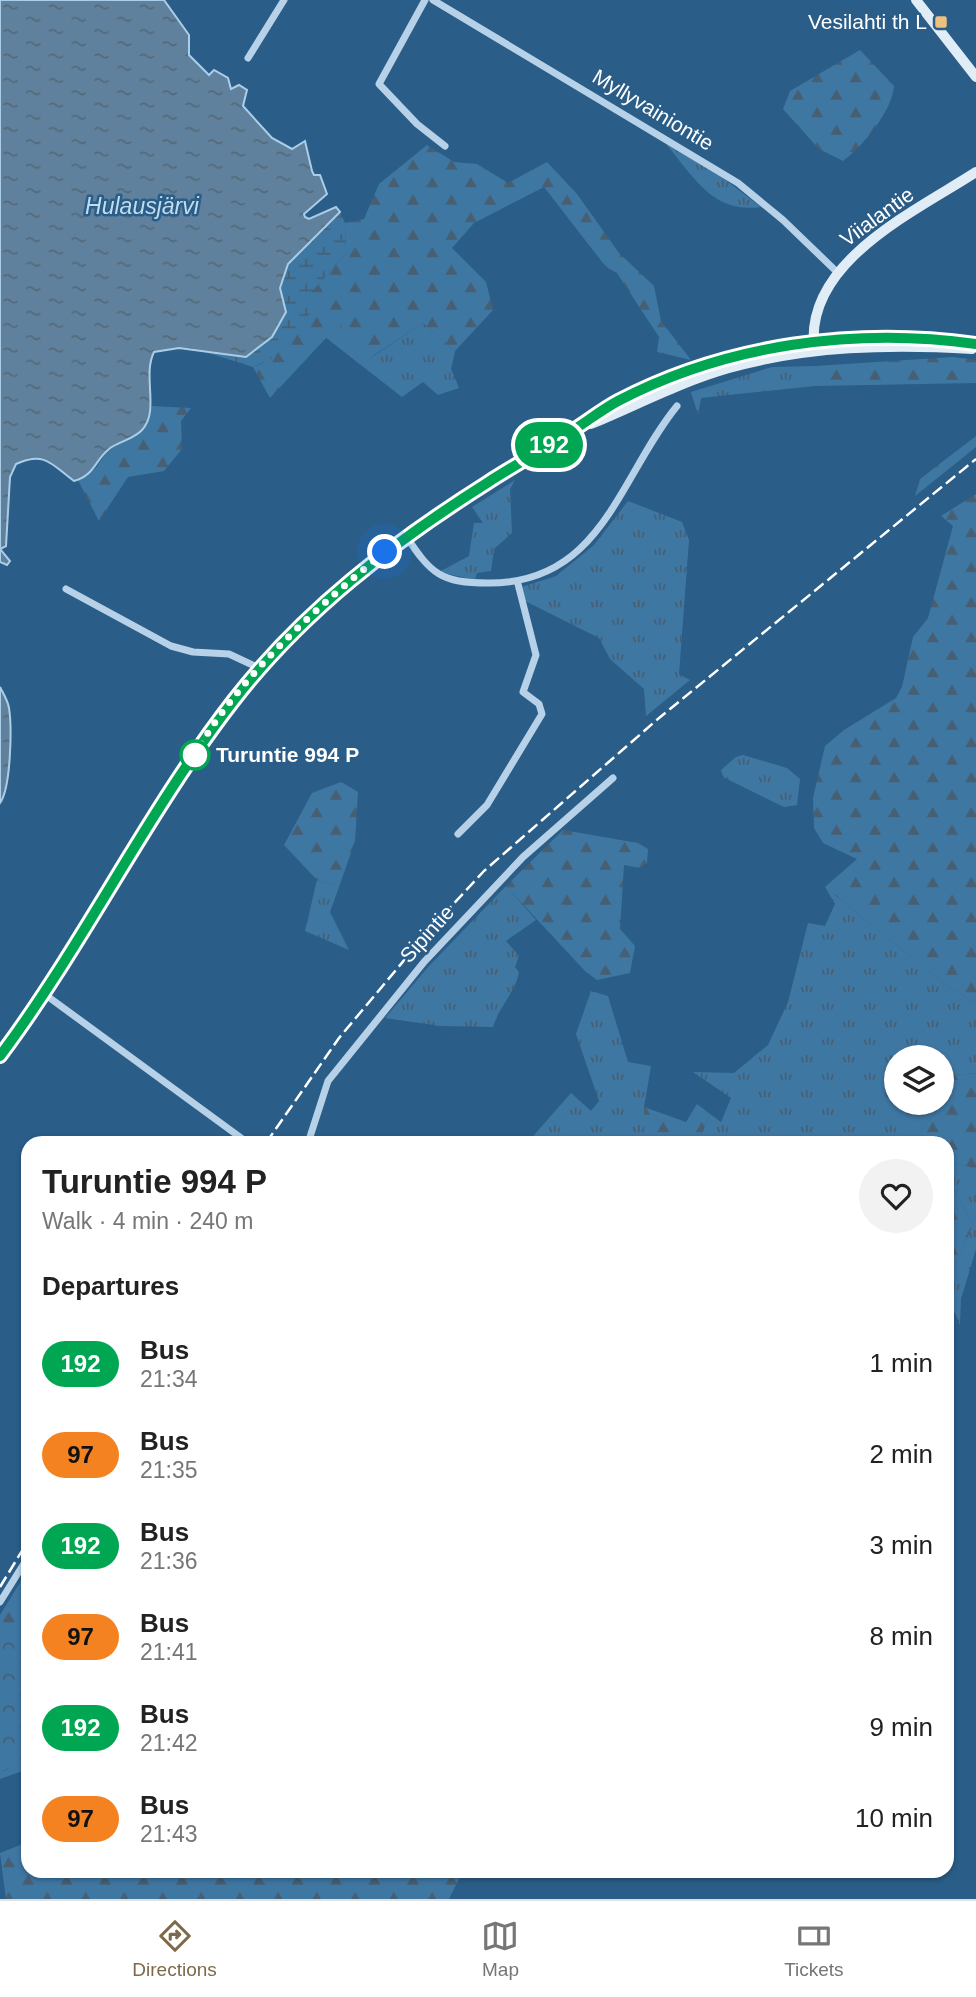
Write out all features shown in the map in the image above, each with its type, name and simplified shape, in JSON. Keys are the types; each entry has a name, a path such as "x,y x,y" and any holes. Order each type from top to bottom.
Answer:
{"main road":[{"path":"916,0 976,77"},
{"name":"Viialantie","path":"814,346 813,326 817,311 838,273 874,238 976,172"},
{"path":"0,1056 213,727 261,669 314,612 406,536 618,401 678,375 731,358 814,346 901,337 976,344"},
{"path":"814,346 976,349"}],"street":[{"path":"248,58 284,0"},
{"path":"425,0 379,84 417,124 445,146"},
{"name":"Myllyvainiontie","path":"433,0 738,183 838,273"},
{"path":"406,536 422,560 444,579 458,583 518,584 562,562 600,528 677,406"},
{"path":"458,834 487,805 542,714 539,704 523,692 536,655 518,584"},
{"path":"66,589 171,646 194,652 229,654 261,669"},
{"name":"Sipintie","path":"310,1136 328,1081 424,962 523,857 613,778"},
{"path":"43,993 238,1136"},
{"path":"0,1602 21,1568"}],"green space":[{"path":"860,50 894,86 882,117 843,161 819,149 783,109 790,91"},
{"path":"666,144 719,175 761,207 744,208 717,199 706,191"},
{"path":"427,145 454,162 477,164 508,183 547,162 577,194 619,253 654,286 661,321 691,360 657,352 659,337 617,273 606,267 544,187 474,223 452,248 486,282 493,310 455,351 423,323 371,357 339,324 270,398 253,367 263,363 309,295 346,253 345,223 364,219 379,184"},
{"path":"340,212 345,223 346,253 309,295 311,313 272,358 253,367 205,352 246,357 286,312 280,288 288,264"},
{"path":"339,323 372,357 423,323 455,351 451,369 459,388 438,395 423,382 402,397 325,337"},
{"path":"953,357 976,360 976,383 815,386 815,366"},
{"path":"815,366 815,386 701,398 698,415 691,392 772,367"},
{"path":"152,406 191,408 181,421 182,449 164,471 128,477 99,521 78,480 96,468 107,451 143,430"},
{"path":"976,436 976,447 915,496 920,479"},
{"path":"515,480 510,489 512,533 494,549 491,571 477,573 475,580 439,572 469,556 474,523 483,523 472,507"},
{"path":"976,494 976,1004 942,982 825,887 857,859 823,843 814,828 813,798 825,746 844,730 896,698 902,687 913,637 928,618 953,526 941,516"},
{"path":"628,501 682,522 689,540 679,674 690,680 646,716 644,689 610,659 599,638 521,599 515,589 556,576 594,545"},
{"path":"743,755 787,768 800,779 797,805 784,807 723,777 721,770 736,757"},
{"path":"341,782 358,792 355,841 339,887 317,880 284,845 312,793"},
{"path":"563,830 638,843 648,849 647,863 640,868 624,865 620,929 635,946 630,973 597,980 585,971 506,886"},
{"path":"317,880 339,887 330,912 349,950 305,931"},
{"path":"506,886 536,920 506,941 519,956 515,967 519,972 493,1027 440,1026 385,1018 429,966"},
{"path":"825,887 942,982 976,1004 976,1073 954,1075 954,1045 884,1045 884,1115 933,1115 918,1136 701,1136 710,1114 721,1122 731,1098 693,1072 734,1073 768,1045 788,1002 808,923 825,926 835,904"},
{"path":"591,991 608,996 628,1062 651,1066 644,1107 644,1136 533,1136 571,1093 591,1111 599,1101 576,1034"},
{"path":"976,1073 976,1168 954,1163 954,1136 918,1136 933,1115 954,1115 954,1075"},
{"path":"697,1104 710,1114 701,1136 644,1136 644,1107 686,1122"},
{"path":"954,1163 976,1168 976,1249 961,1299 960,1325 954,1311 954,1269 973,1224 954,1189"},
{"path":"954,1189 973,1224 954,1269"},
{"path":"21,1581 21,1772 0,1779 0,1615"},
{"path":"0,1618 21,1649 21,1761 0,1774"},
{"path":"21,1845 21,1878 460,1878 449,1899 6,1899 0,1853"}],"water":[{"name":"Hulausjärvi","path":"0,0 164,0 189,35 189,55 209,75 214,70 228,78 231,89 239,85 247,90 243,106 272,138 292,149 305,141 312,171 314,175 320,175 327,194 304,214 305,217 309,219 336,207 340,212 288,264 280,288 286,312 272,337 246,357 179,348 154,352 147,422 139,433 109,449 91,471 81,478 74,481 41,459 16,464 10,477 6,546 0,549"},
{"path":"0,549 10,561 7,565 0,562"},
{"path":"0,687 8,705 10,757 4,795 0,803"}],"railway":[{"path":"271,1136 339,1038 432,927 484,871 659,718 976,459"},
{"path":"0,1587 21,1552"}],"bus line":[{"name":"192","path":"0,1056 79,939 195,754 237,696 314,612 344,585 429,519 618,401 698,367 773,348 852,338 901,337 976,344"}],"place":[{"name":"Vesilahti th L","path":"941,22"},
{"name":"Turuntie 994 P","path":"195,755"}],"route":[{"path":"195,755 237,696 296,631 344,585 385,552"}]}
